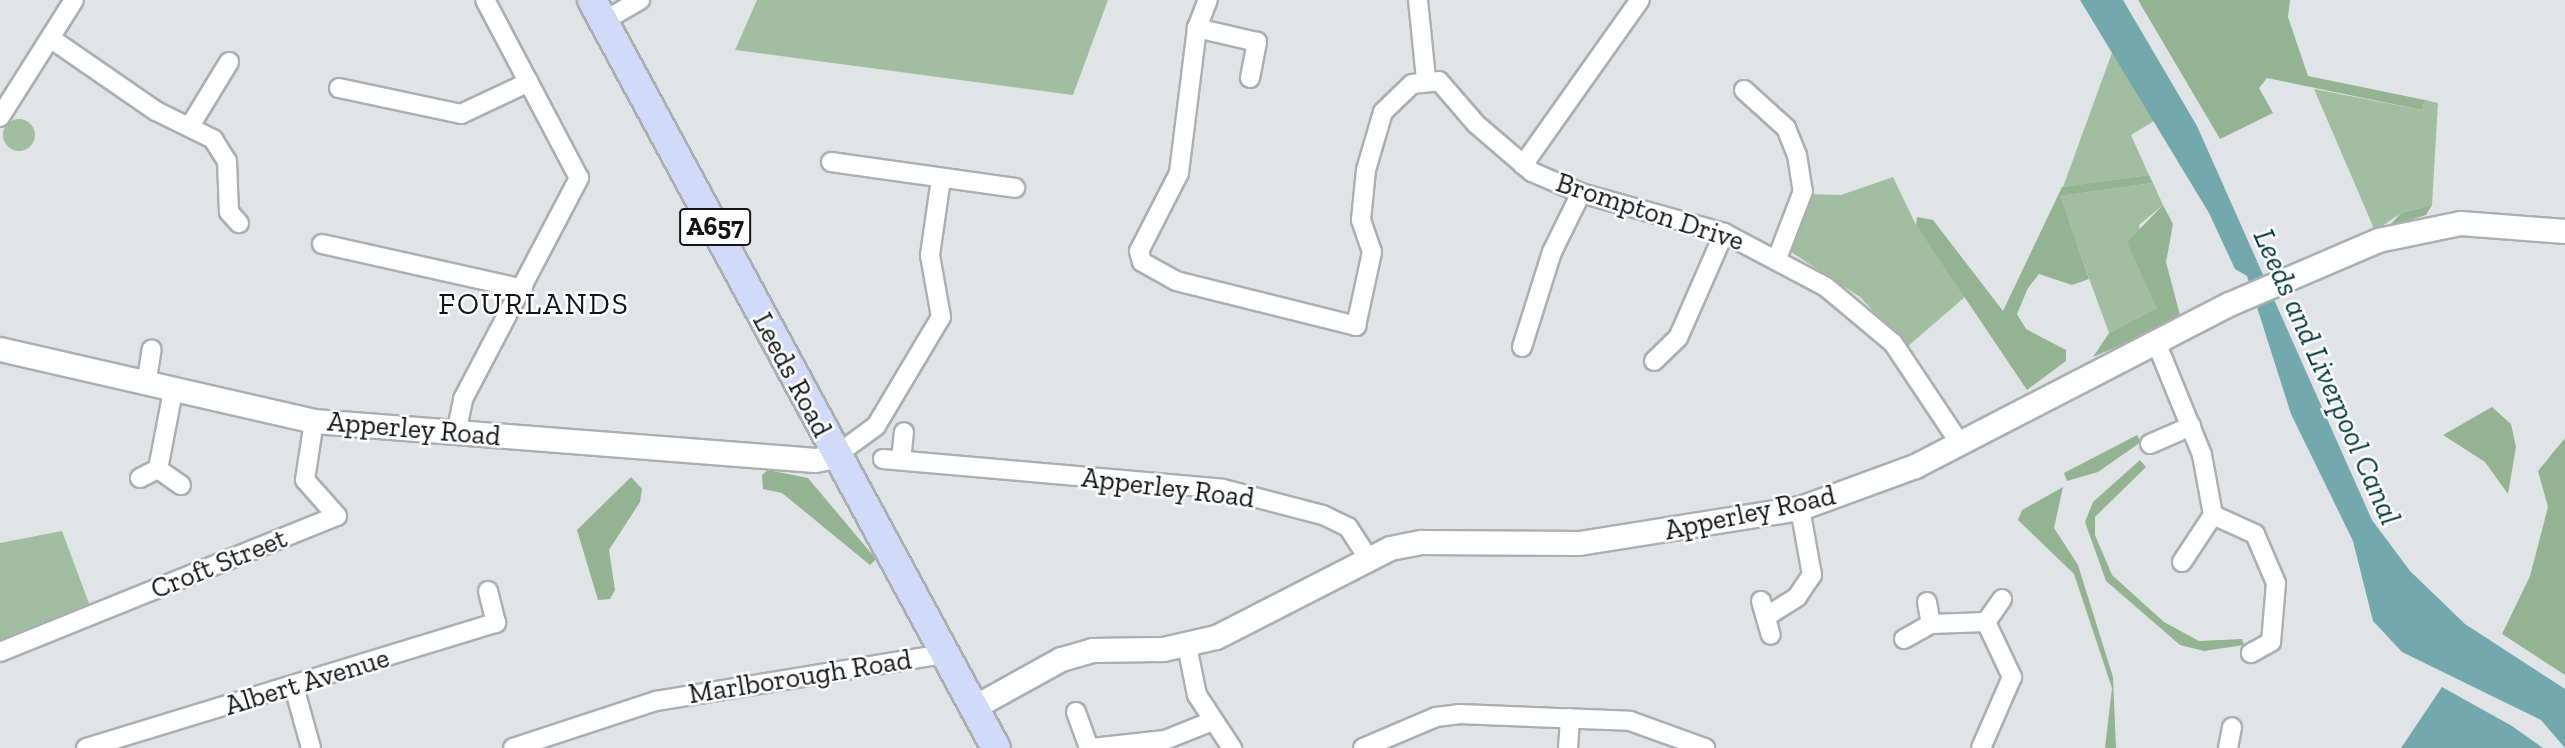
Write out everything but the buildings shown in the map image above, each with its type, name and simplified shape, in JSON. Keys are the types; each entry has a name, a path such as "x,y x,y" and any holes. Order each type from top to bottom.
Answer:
{"main road":[{"name":"Leeds Road","path":"598,11 835,456 996,748"}],"street":[{"path":"0,117 53,40 74,0"},
{"path":"456,433 463,400 579,178 485,0"},
{"path":"598,11 640,0"},
{"path":"1208,0 1197,28 1179,173 1139,251 1142,262 1175,281 1356,326 1372,252 1361,220 1366,170 1383,111 1394,95 1426,79 1418,0"},
{"path":"1523,165 1640,0"},
{"path":"1197,28 1257,43 1250,78"},
{"path":"53,40 156,111 213,139 227,161 229,212 239,223"},
{"path":"190,126 229,62"},
{"name":"Brompton Drive","path":"1426,79 1452,90 1476,124 1523,165 1581,193 1724,233 1778,256 1856,307 1893,343 1959,442"},
{"path":"338,88 461,114 528,82"},
{"path":"1744,90 1786,128 1797,155 1803,191 1778,256"},
{"path":"831,162 1015,188"},
{"path":"835,456 876,426 941,317 930,255 941,179"},
{"path":"1522,346 1552,252 1581,193"},
{"name":"Apperley Road","path":"904,432 892,459 1223,489 1324,515 1348,527 1367,556 1420,542 1578,543 1800,508 1882,479 2245,296 2427,227 2500,224 2565,232"},
{"path":"1654,361 1678,338 1724,233"},
{"path":"321,244 523,289"},
{"path":"2156,342 2191,426 2213,515 2182,562"},
{"name":"Apperley Road","path":"0,349 146,385 314,421 815,460 835,456"},
{"path":"146,385 152,349"},
{"path":"158,469 173,391"},
{"name":"Croft Street","path":"0,652 337,516 305,480 314,421"},
{"path":"2150,444 2191,426"},
{"path":"140,478 158,469"},
{"path":"158,469 181,485"},
{"path":"1771,635 1764,608 1797,597 1812,575 1800,508"},
{"path":"2213,515 2255,534 2276,583 2271,642 2251,653"},
{"path":"974,707 1061,659 1091,650 1187,646 1267,615 1367,556"},
{"name":"Albert Avenue","path":"86,748 294,687 496,623 488,591"},
{"path":"1986,622 2002,600"},
{"path":"1927,602 1931,624"},
{"path":"1904,639 1931,624 1986,622"},
{"path":"1981,748 2012,677 1986,622"},
{"path":"1187,646 1197,695 1210,722 1232,748"},
{"name":"Marlborough Road","path":"513,748 656,701 944,654"},
{"path":"294,687 311,748"},
{"path":"1076,712 1091,748 1165,740 1210,722"},
{"path":"1363,748 1436,717 1630,721 1705,748"},
{"path":"1568,748 1570,718"},
{"path":"2228,748 2232,727"}],"green space":[{"path":"757,0 1108,0 1073,95 735,50"},
{"path":"2138,0 2290,0 2288,17 2308,76 2425,100 2422,110 2267,78 2259,88 2273,113 2220,139"},
{"path":"2113,50 2154,121 2131,135 2149,175 2063,187"},
{"path":"2314,89 2422,110 2425,100 2438,103 2432,205 2401,213 2375,231"},
{"path":"19,119 30,124 35,135 30,146 19,151 8,146 3,135 8,124"},
{"path":"2149,175 2153,183 2060,196 2089,279 2072,285 2039,274 2028,288 2017,314 2026,329 2066,350 2066,361 2027,390 1916,225 1917,217 1933,220 2003,311 2062,187"},
{"path":"1893,177 1916,225 1966,296 1907,347 1860,297 1788,250 1806,194 1841,195"},
{"path":"2153,183 2163,205 2139,225 2157,308 2109,333 2059,196"},
{"path":"2163,205 2173,224 2166,262 2181,319 2093,357 2109,333 2157,308 2127,242"},
{"path":"2432,205 2426,215 2388,227 2401,213"},
{"path":"2492,407 2511,424 2516,447 2508,494 2485,462 2443,435"},
{"path":"2137,435 2141,442 2098,472 2067,481 2064,473"},
{"path":"2565,438 2565,675 2502,634 2530,576 2548,507 2538,471"},
{"path":"2140,460 2146,467 2095,517 2095,535 2112,575 2164,622 2199,641 2242,639 2244,645 2204,651 2180,645 2106,581 2085,522 2093,502"},
{"path":"768,470 808,478 876,559 870,565 782,493 763,489 762,475"},
{"path":"631,477 642,489 640,502 609,550 615,590 610,599 598,600 577,530"},
{"path":"2063,487 2054,528 2078,565 2113,677 2116,748 2105,748 2112,688 2074,574 2018,520 2022,510"},
{"path":"62,531 90,606 0,641 0,543"}],"water":[{"path":"2080,0 2123,0 2197,126 2372,520 2410,571 2465,624 2565,689 2565,748 2541,720 2402,652 2373,621 2353,541 2291,414 2247,276 2235,269 2209,213"},
{"path":"2442,687 2512,726 2543,748 2401,748"}],"district":[{"name":"FOURLANDS","path":"534,304"}],"water label":[{"name":"Leeds and Liverpool Canal","path":"2327,377"}]}
